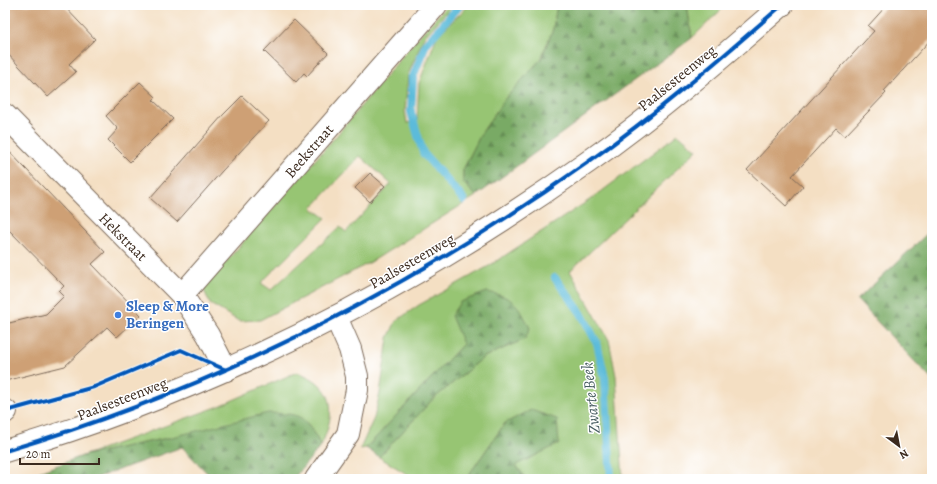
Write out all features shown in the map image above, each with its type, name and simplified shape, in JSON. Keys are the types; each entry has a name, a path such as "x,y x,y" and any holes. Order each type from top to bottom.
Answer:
{"street":[{"name":"Beekstraat","path":"182,296 436,5"},
{"name":"Paalsesteenweg","path":"5,451 118,415 226,370 336,317 390,288 449,254 589,162 708,70 782,5"},
{"name":"Hekstraat","path":"5,115 182,296 208,335 226,370"},
{"path":"316,479 348,434 357,390 357,376 350,349 336,317"}],"green space":[{"path":"448,5 453,5 424,37 408,75 405,111 407,123 417,121 419,83 437,36 469,5 557,5 553,29 541,59 504,100 481,134 463,170 463,182 476,196 371,262 260,320 239,321 210,304 203,288 337,135 420,35","holes":["360,156 391,184 346,232 340,227 271,290 261,283 326,218 312,208"]},
{"path":"557,5 687,5 692,38 476,196 463,182 463,170 481,134 504,100 541,59 553,29"},
{"path":"687,5 726,5 692,38"},
{"path":"678,134 697,150 570,271 609,340 616,376 623,479 526,479 516,465 505,423 466,479 415,479 379,457 432,400 484,357 525,339 463,344 366,448 360,449 374,418 380,393 388,338 396,321 419,305 489,266 594,197"},
{"path":"932,229 932,380 857,300"},
{"path":"487,292 503,296 518,307 530,328 525,339 484,357 432,400 379,457 366,448 463,344 451,316 460,302"},
{"path":"297,372 320,385 330,402 331,411 329,422 321,446 309,425 168,438 85,455 217,407"},
{"path":"531,410 557,419 559,444 516,465 526,479 466,479 505,423"},
{"path":"268,413 289,414 301,418 310,427 321,446 293,479 213,479 182,447 93,479 20,479 85,455 168,438"}],"building":[{"path":"5,5 63,5 95,39 69,64 76,72 48,97 5,51"},
{"path":"887,5 932,5 932,38 884,91 886,93 845,136 836,128 792,176 803,186 786,206 747,170 874,31 868,26"},
{"path":"294,20 328,53 307,76 304,73 296,82 264,51"},
{"path":"140,82 156,97 153,100 173,119 130,162 108,140 118,129 106,116"},
{"path":"242,96 269,121 177,222 150,198 223,115"},
{"path":"5,147 105,252 92,264 141,315 117,337 107,327 65,366 5,381 5,324 46,314 64,296 59,291 64,286 5,226"},
{"path":"370,173 385,186 370,202 355,188"}],"waterway":[{"name":"Zwarte Beek","path":"460,5 426,44 413,77 411,112 423,153 464,200"},
{"name":"Zwarte Beek","path":"555,278 581,313 597,343 605,378 611,479"}],"cycle path":[{"path":"5,451 83,426 235,366 381,292 452,252 521,208 613,144 663,106 782,5"},
{"path":"6,411 94,387 181,350 226,370"}],"place":[{"name":"Sleep & More Beringen","path":"118,315"}]}
